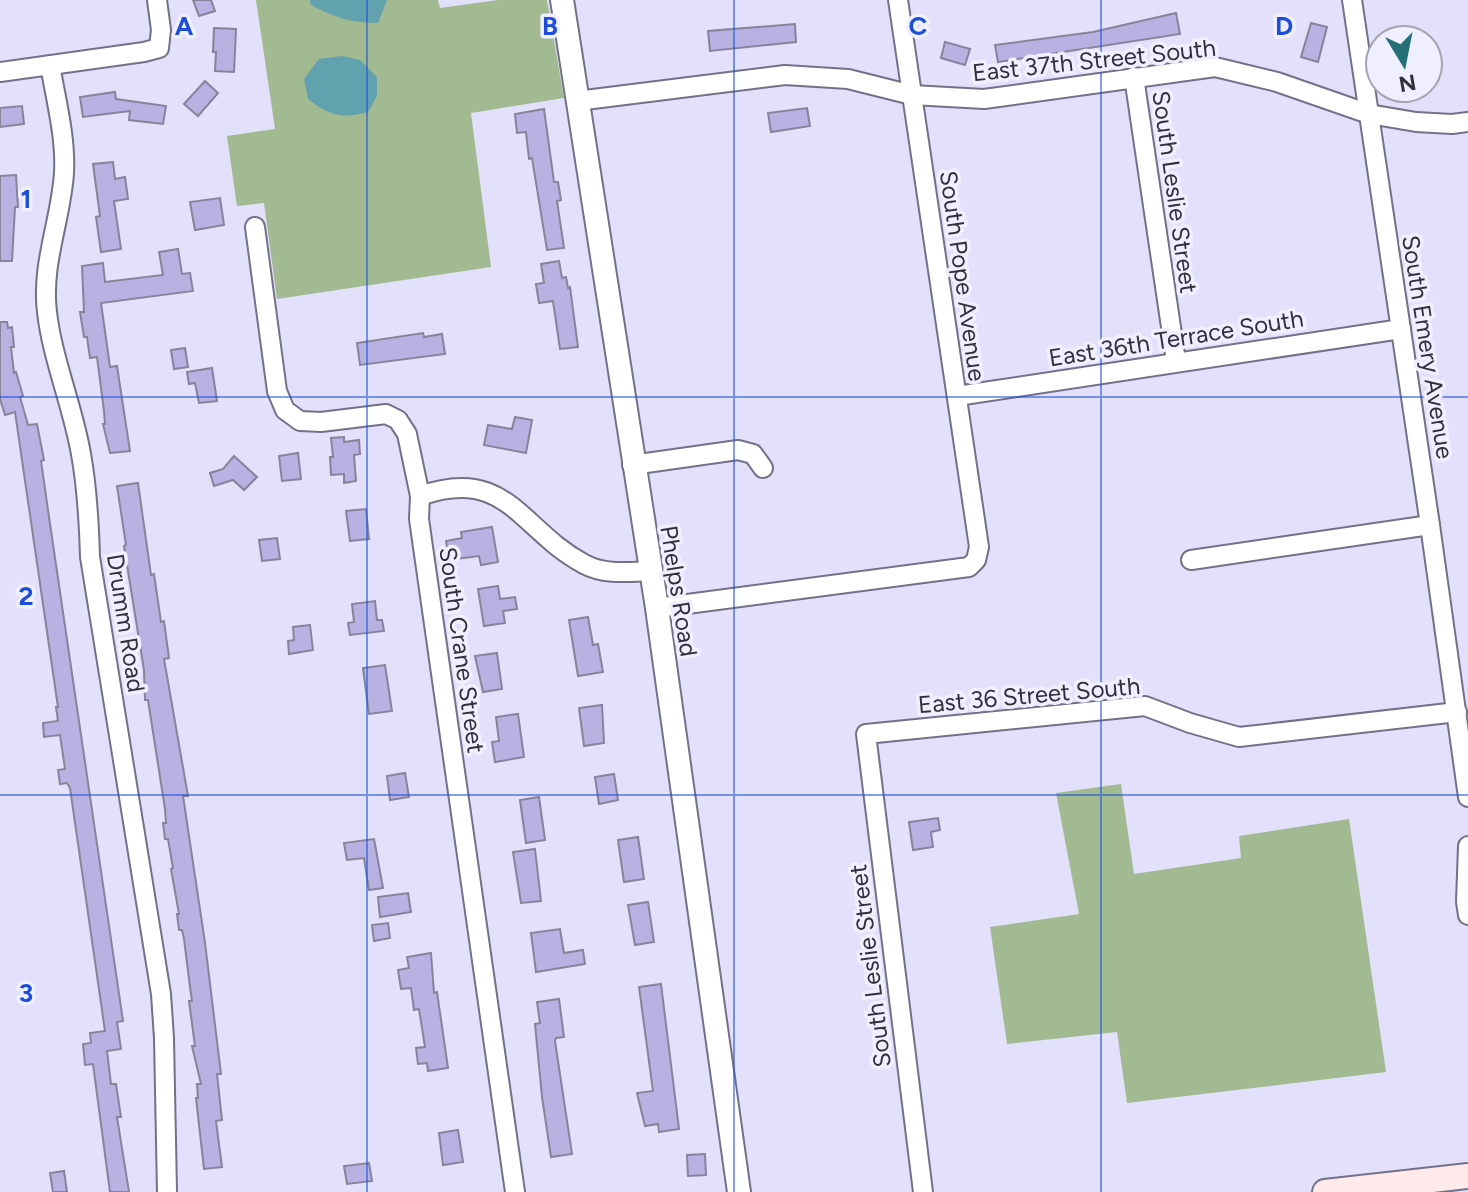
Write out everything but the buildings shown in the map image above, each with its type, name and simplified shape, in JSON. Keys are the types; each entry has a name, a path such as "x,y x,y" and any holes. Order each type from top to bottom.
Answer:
{"main road":[{"path":"1325,1192 1468,1176"}],"street":[{"path":"0,72 159,48 161,30 157,0"},
{"name":"Phelps Road","path":"562,0 632,465 657,608 739,1192"},
{"name":"South Pope Avenue","path":"657,608 969,567 976,560 979,547 898,0"},
{"name":"South Emery Avenue","path":"1352,0 1468,797"},
{"name":"Drumm Road","path":"50,65 63,144 64,171 60,209 47,263 47,311 81,454 90,557 161,994 167,1192"},
{"name":"East 37th Street South","path":"577,101 785,75 848,79 912,95 984,99 1215,67 1277,82 1369,114 1416,122 1468,122"},
{"name":"South Leslie Street","path":"1134,77 1176,361"},
{"name":"South Crane Street","path":"255,227 277,391 285,410 300,421 321,422 386,414 398,420 407,434 420,496 419,519 515,1192"},
{"name":"East 36th Terrace South","path":"957,396 1401,329"},
{"path":"632,465 738,450 753,454 763,468"},
{"path":"420,496 447,487 478,489 505,499 586,565 615,573 650,571"},
{"path":"1191,560 1430,525"},
{"name":"East 36 Street South","path":"866,734 1145,706 1239,737 1457,712"},
{"name":"South Leslie Street","path":"866,734 923,1192"},
{"path":"1467,906 1468,846"}],"shaded area":[{"path":"256,0 438,0 440,8 498,0 547,0 564,98 471,113 491,267 277,299 264,203 237,206 227,136 275,129"},
{"path":"310,0 387,0 378,23 334,16 310,4"},
{"path":"342,56 360,60 377,77 377,96 368,112 336,114 308,99 304,79 319,59"},
{"path":"1121,784 1134,874 1241,858 1239,836 1349,819 1386,1072 1127,1103 1117,1032 1007,1044 990,927 1079,914 1056,793"}]}
